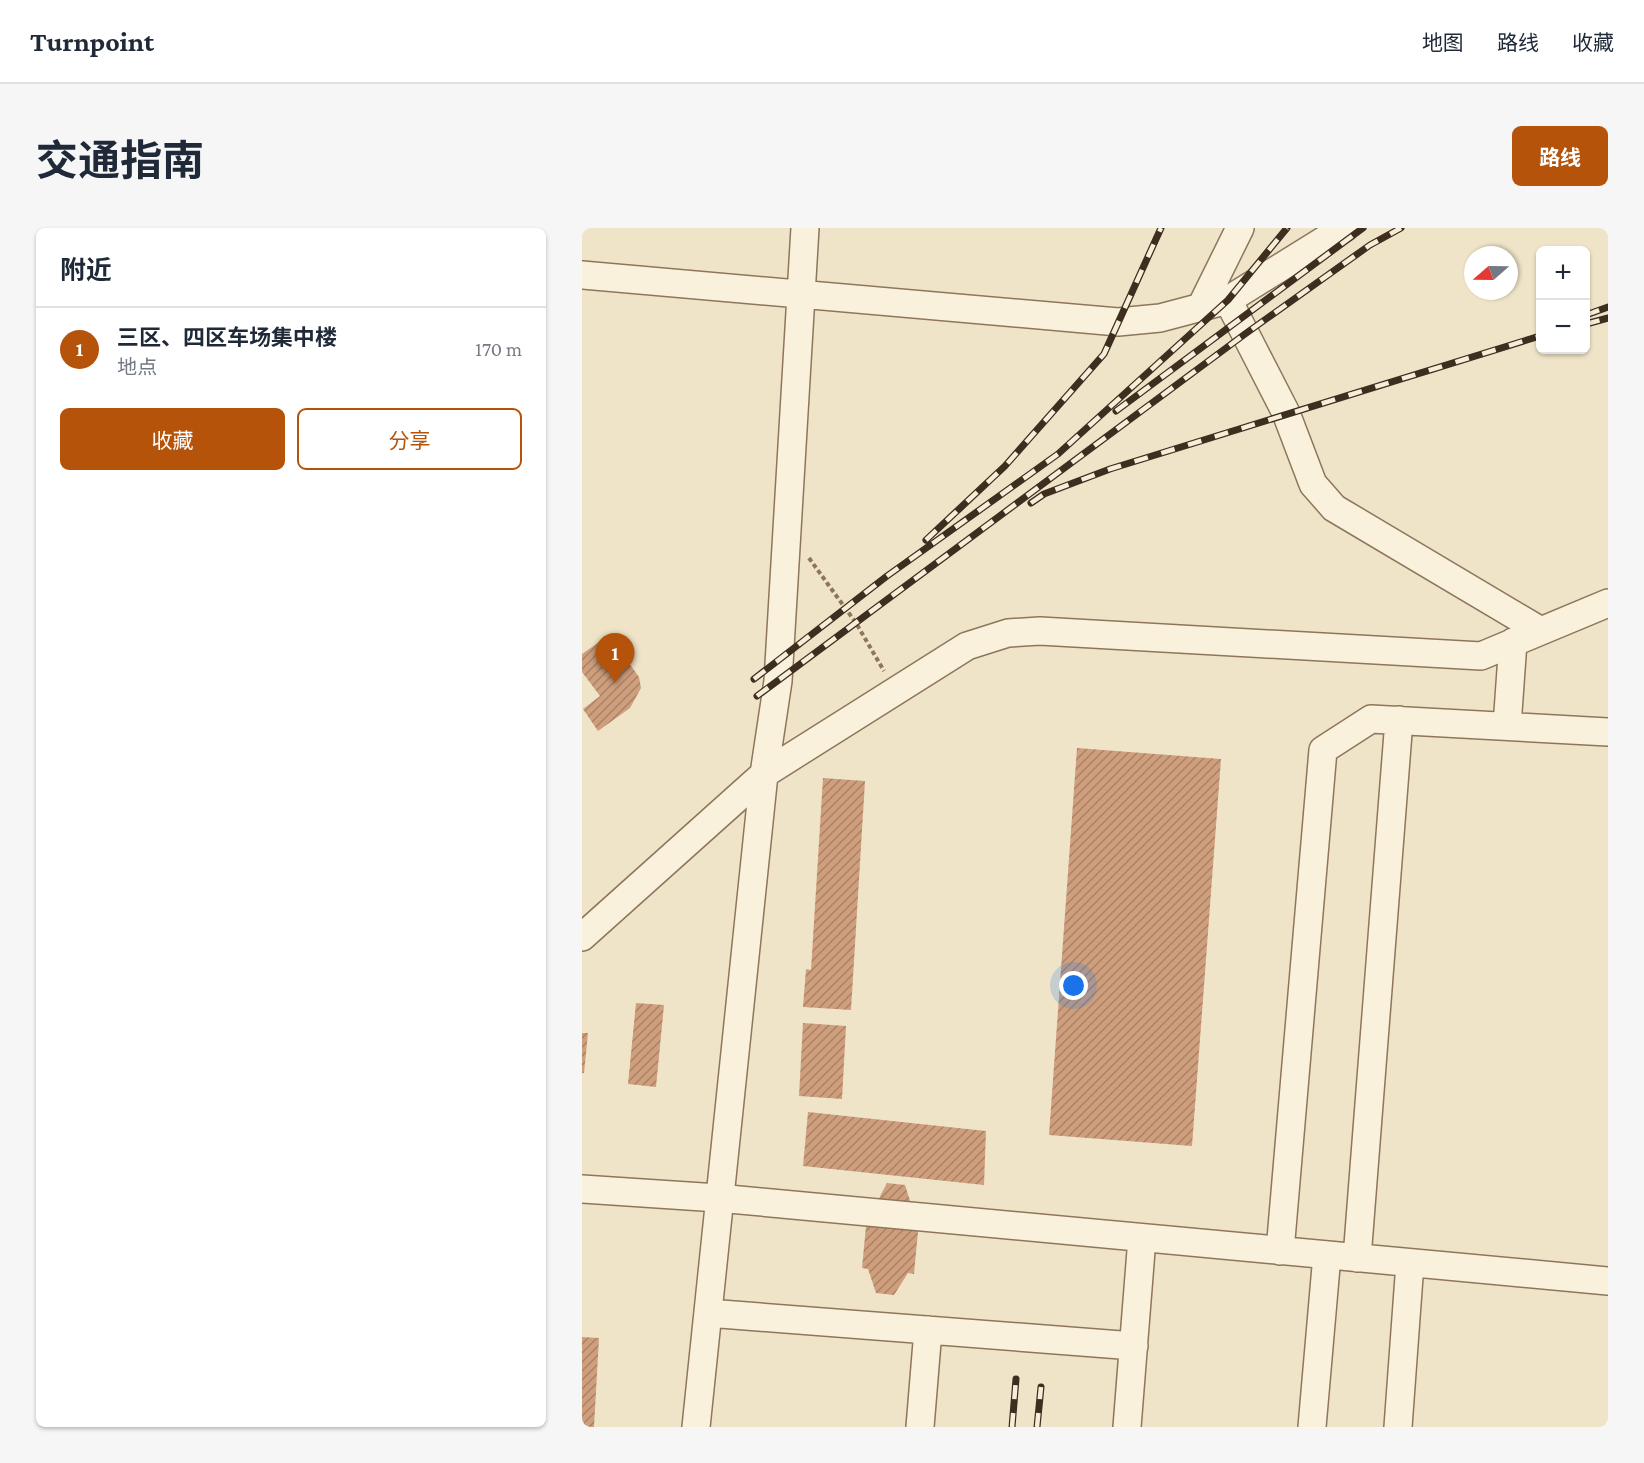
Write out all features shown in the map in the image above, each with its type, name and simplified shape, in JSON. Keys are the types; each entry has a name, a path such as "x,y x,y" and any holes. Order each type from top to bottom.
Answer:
{"street":[{"path":"696,1427 718,1198 764,774 778,681 805,228"},
{"path":"1201,307 1240,228"},
{"path":"582,275 1118,322 1160,318 1228,300 1344,228"},
{"path":"1228,300 1286,413 1312,484 1334,508 1541,631"},
{"path":"582,937 764,774 967,646 1008,633 1040,631 1481,656 1608,603"},
{"path":"1507,726 1513,642"},
{"path":"1280,1251 1323,750 1371,719 1608,732"},
{"path":"1357,1258 1400,720"},
{"path":"582,1189 718,1198 1608,1281"},
{"path":"1127,1427 1142,1238"},
{"path":"1312,1427 1327,1255"},
{"path":"1398,1427 1410,1263"},
{"path":"708,1313 1134,1346"},
{"path":"920,1427 927,1330"}],"path":[{"path":"786,528 856,623 896,690"}],"building":[{"path":"609,635 639,677 641,688 630,708 598,731 583,709 600,696 582,672 582,654"},
{"path":"1077,748 1221,759 1192,1146 1049,1135"},
{"path":"823,778 865,781 851,1010 803,1007 806,969 811,970"},
{"path":"636,1003 664,1005 656,1087 628,1084"},
{"path":"803,1023 846,1026 842,1099 799,1096"},
{"path":"582,1033 588,1033 584,1073 582,1073"},
{"path":"808,1112 986,1131 984,1185 803,1166"},
{"path":"887,1183 905,1185 913,1210 920,1210 914,1274 908,1273 894,1295 876,1293 868,1269 862,1268 868,1205 875,1206"},
{"path":"582,1337 599,1338 594,1427 582,1427"}],"railway":[{"path":"926,540 1005,466 1104,354 1161,228"},
{"path":"754,679 887,576 1058,454 1228,300 1287,228"},
{"path":"1116,411 1363,228"},
{"path":"757,696 1245,334 1370,245 1401,228"},
{"path":"1590,314 1608,307"},
{"path":"1590,323 1608,318"},
{"path":"1031,503 1044,494 1110,469 1536,337"},
{"path":"1012,1427 1016,1379"},
{"path":"1037,1427 1041,1387"}],"place":[{"name":"三区、四区车场集中楼","path":"615,683"}]}
